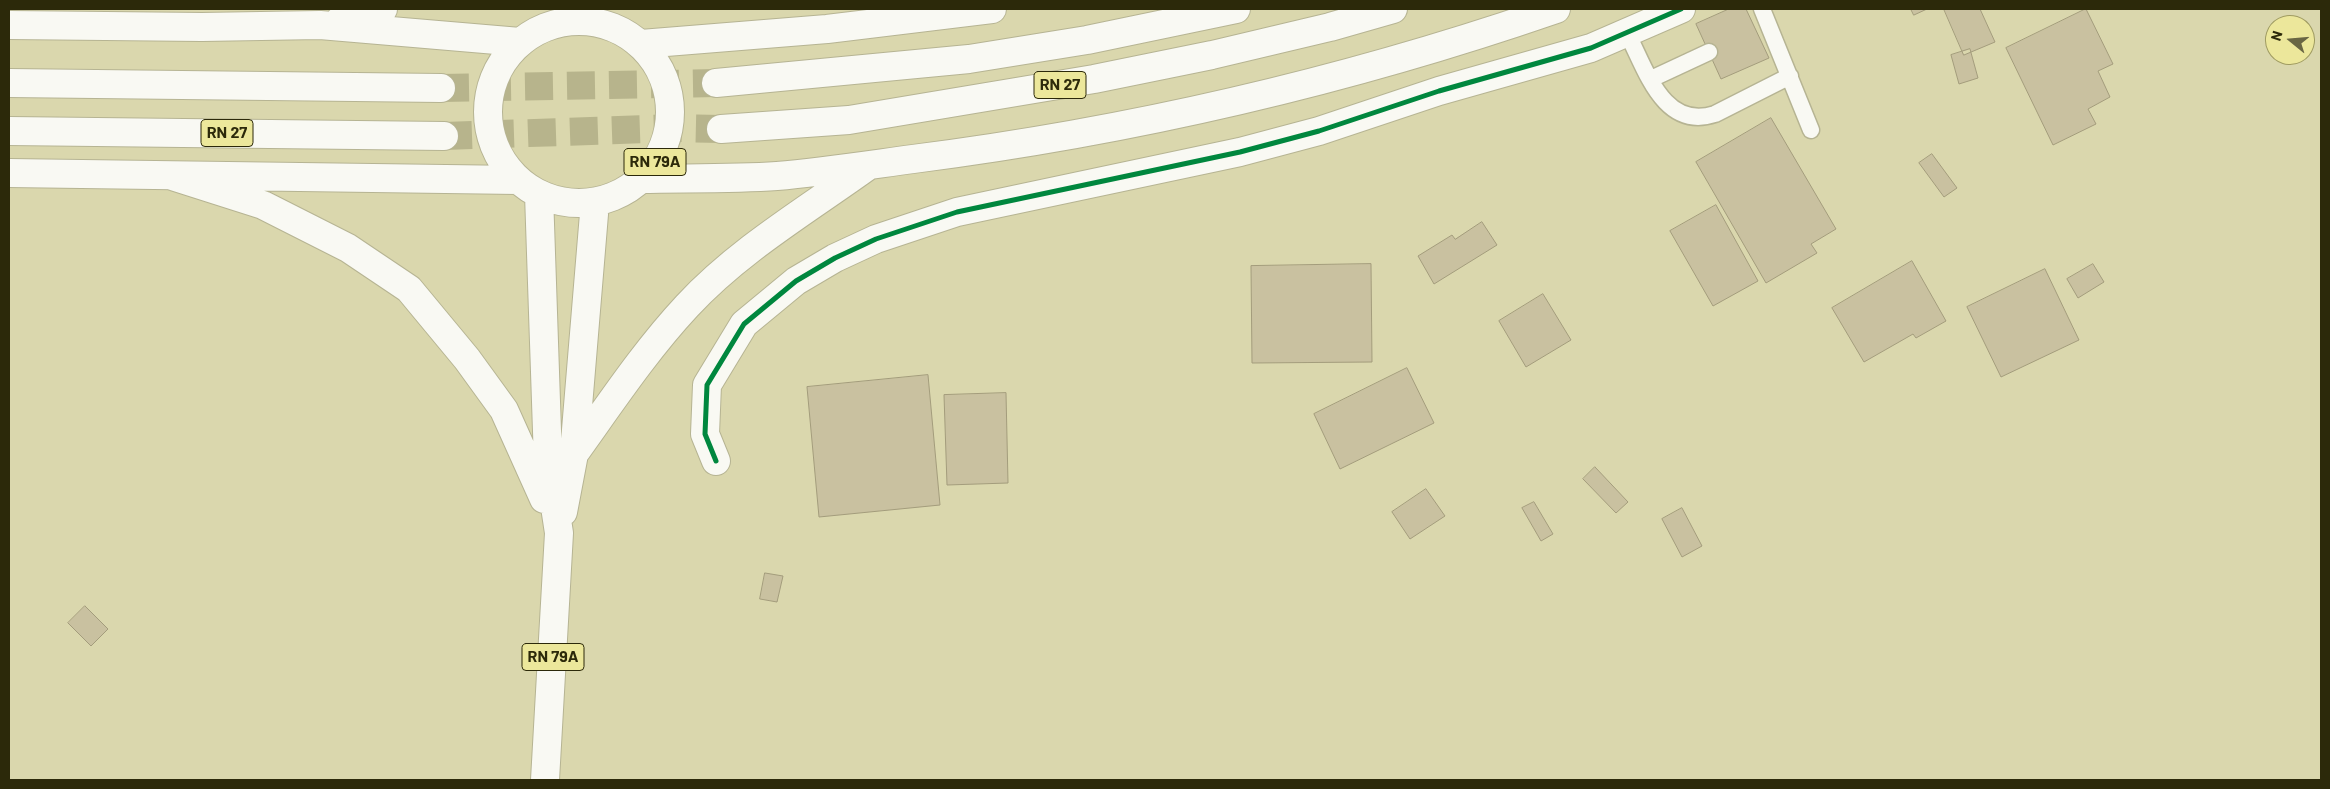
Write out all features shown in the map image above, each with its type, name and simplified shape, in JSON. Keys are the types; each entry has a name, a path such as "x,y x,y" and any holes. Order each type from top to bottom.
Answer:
{"main road":[{"path":"320,25 382,9"},
{"path":"878,9 904,21"},
{"path":"641,44 827,29 992,9"},
{"name":"RN 27","path":"716,83 969,59 1087,40 1236,9"},
{"name":"RN 27","path":"721,129 848,120 1094,79 1212,55 1330,27 1393,9"},
{"path":"641,179 776,176 870,165 1072,136 1186,113 1290,89 1393,61 1556,9"},
{"path":"716,461 705,434 707,386 744,324 796,281 835,258 876,239 957,212 1240,152 1319,132 1439,92 1572,54 1627,33 1681,9"},
{"name":"RN 79A","path":"616,18 657,64 667,87 670,112 667,136 657,160 641,179 627,190 595,202 557,201 529,187 501,161 490,137 487,111 491,85 502,62 529,28 559,22 616,18"},
{"path":"9,24 202,27 320,25 529,28"},
{"path":"9,83 441,88"},
{"name":"RN 27","path":"9,131 444,136"},
{"path":"574,454 652,348 687,306 727,268 870,165"},
{"path":"9,174 172,176 529,187"},
{"path":"172,176 263,205 348,248 409,290 467,359 504,410 559,533"},
{"name":"RN 79A","path":"529,187 548,461 559,533"},
{"name":"RN 79A","path":"545,780 559,533 574,454 595,202"}],"lane":[{"path":"1762,9 1763,27 1790,76 1811,130"},
{"path":"1627,33 1665,103 1676,112 1688,117 1702,118 1715,114 1790,76"},
{"path":"1651,78 1709,52"}],"building":[{"path":"1729,9 1746,9 1769,58 1721,79 1696,24"},
{"path":"1911,9 1927,9 1914,15"},
{"path":"1944,9 1980,9 1995,42 1964,55"},
{"path":"2086,9 2113,64 2098,71 2110,97 2088,109 2096,124 2053,145 2006,48"},
{"path":"1970,49 1978,78 1959,84 1951,55"},
{"path":"1771,118 1836,229 1811,244 1817,253 1766,283 1696,162"},
{"path":"1932,154 1957,188 1944,197 1919,163"},
{"path":"1716,205 1758,281 1713,306 1670,231"},
{"path":"1482,222 1497,245 1434,284 1418,256 1452,235 1455,239"},
{"path":"1912,261 1946,321 1916,338 1913,334 1864,362 1832,308"},
{"path":"1371,264 1372,362 1252,363 1251,266"},
{"path":"2093,264 2104,282 2078,298 2067,279"},
{"path":"2045,269 2079,340 2001,377 1967,307"},
{"path":"1543,294 1571,340 1526,367 1499,321"},
{"path":"1407,368 1434,423 1340,469 1314,414"},
{"path":"928,375 940,505 819,517 807,387"},
{"path":"1006,393 1008,483 947,485 944,395"},
{"path":"1595,467 1628,502 1616,513 1583,479"},
{"path":"1426,489 1445,516 1410,539 1392,512"},
{"path":"1534,502 1553,534 1541,541 1522,508"},
{"path":"1682,508 1702,546 1682,557 1662,519"},
{"path":"765,573 783,576 777,602 760,599"},
{"path":"85,606 108,629 91,646 68,623"}],"tunnel":[{"path":"441,88 716,83"},
{"path":"444,136 677,128 721,129"}],"cycle path":[{"path":"716,461 705,434 707,385 744,324 796,281 835,258 876,239 957,212 1240,152 1319,131 1439,91 1591,48 1681,9"}]}
